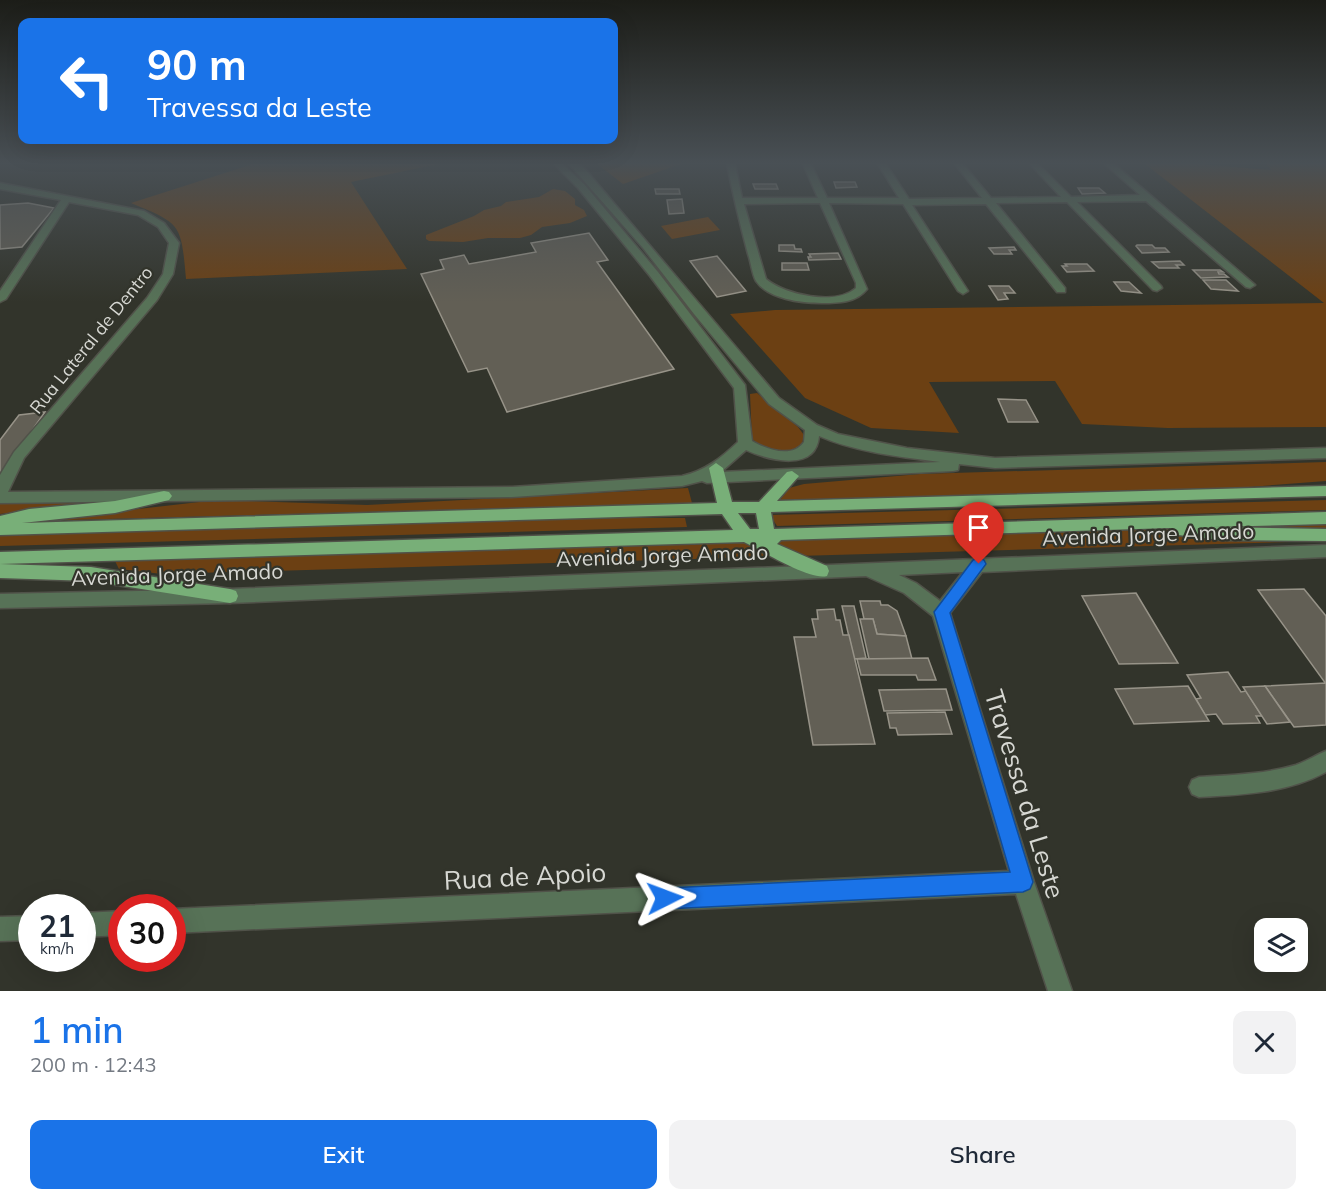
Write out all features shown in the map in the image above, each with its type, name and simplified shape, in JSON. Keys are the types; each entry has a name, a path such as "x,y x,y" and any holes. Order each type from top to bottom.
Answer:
{"main road":[{"path":"712,475 726,508 745,535 802,564 821,571"},
{"path":"792,476 763,507 764,522 768,534 802,564"},
{"name":"Avenida Jorge Amado","path":"0,529 1326,491"},
{"path":"0,522 28,515 115,507 164,496"},
{"name":"Avenida Jorge Amado","path":"0,558 1326,518"},
{"path":"1143,523 1221,534 1326,535"},
{"path":"0,571 91,574 230,596"}],"street":[{"path":"0,299 59,210"},
{"name":"Rua Lateral de Dentro","path":"0,496 4,481 19,455 151,300 168,274 172,263 174,243 161,225 141,213 130,210"},
{"path":"601,210 654,274 740,388 745,443 755,450 788,457 803,451 811,443 812,428"},
{"path":"616,210 774,401 812,428 835,438 907,453 995,464"},
{"path":"741,210 761,280 769,289 794,297 854,296 862,289 861,284 829,210"},
{"path":"915,210 963,291"},
{"path":"996,210 1061,290"},
{"path":"1080,210 1157,288"},
{"path":"1163,210 1250,285"},
{"path":"712,475 745,443"},
{"path":"0,496 512,492 712,475 792,476 995,464 1326,453"},
{"name":"Avenida Jorge Amado","path":"0,601 230,596 1326,551"},
{"path":"941,612 979,564"},
{"name":"Travessa da Leste","path":"862,570 895,579 918,590 941,612 1023,882 1060,991"},
{"path":"1198,787 1248,785 1310,771 1326,761"},
{"name":"Rua de Apoio","path":"186,920 1023,882"},
{"path":"0,929 18,928"}],"shaded area":[{"path":"147,210 369,210 407,269 186,279 180,236 176,228 160,216"},
{"path":"484,210 584,210 587,216 570,223 542,227 531,235 520,238 488,238 463,242 426,239 426,235"},
{"path":"1205,210 1326,210 1326,427 1168,428 1082,424 1055,381 929,382 959,433 871,428 805,398 730,314 775,310 1324,303"},
{"path":"708,217 720,230 672,239 661,226"},
{"path":"757,393 798,427 804,435 802,444 783,452 771,450 752,439 750,394"},
{"path":"1326,462 1326,481 1236,488 780,500 789,488 804,484 920,474"},
{"path":"688,488 692,503 33,521 217,500 367,505"},
{"path":"1326,500 1326,510 777,526 770,515"},
{"path":"117,501 51,507 0,514 0,504"},
{"path":"599,518 685,518 687,527 0,546 0,535"},
{"path":"1326,524 1326,541 162,574 119,569 115,561 765,539"}],"building":[{"path":"0,210 52,210 22,247 0,249"},
{"path":"668,210 684,210 684,213 669,214"},
{"path":"589,233 608,260 597,262 674,369 507,412 487,368 468,372 421,274 444,269 440,260 464,255 469,264 536,252 531,243"},
{"path":"779,245 794,245 795,249 801,249 802,252 779,251"},
{"path":"1137,245 1152,245 1155,248 1165,248 1169,252 1142,253"},
{"path":"1014,247 1016,250 1009,250 1012,254 994,254 989,248"},
{"path":"838,253 841,259 809,260 808,257 811,257 809,254"},
{"path":"717,256 746,291 717,297 690,261"},
{"path":"1180,261 1184,265 1176,265 1179,268 1159,268 1152,262"},
{"path":"782,263 807,263 809,270 782,270"},
{"path":"1065,264 1087,264 1094,271 1067,272 1062,266 1067,266"},
{"path":"1193,270 1220,270 1223,272 1218,272 1219,274 1228,277 1201,278"},
{"path":"1203,280 1226,280 1238,291 1211,289"},
{"path":"1114,282 1129,282 1141,293 1121,291"},
{"path":"989,286 1009,286 1015,293 1004,293 1008,299 998,300"},
{"path":"998,399 1026,400 1038,422 1008,422"},
{"path":"45,412 0,473 0,440 19,415"},
{"path":"1304,589 1326,616 1326,684 1258,590"},
{"path":"1136,593 1178,663 1119,664 1082,596"},
{"path":"860,601 880,601 881,605 888,605 897,611 906,636 877,634 873,619 864,619"},
{"path":"842,606 854,606 866,658 854,659"},
{"path":"834,609 836,620 840,620 843,635 849,635 875,744 813,745 794,637 816,637 812,619 818,619 817,610"},
{"path":"860,619 873,619 877,634 906,636 912,659 869,659"},
{"path":"928,658 936,680 918,680 916,675 861,675 857,659"},
{"path":"1228,672 1241,692 1246,691 1262,716 1256,716 1260,723 1223,724 1216,714 1205,715 1196,699 1201,698 1187,675"},
{"path":"1326,683 1326,725 1294,727 1265,686"},
{"path":"1188,686 1209,721 1134,724 1115,689"},
{"path":"1265,686 1290,722 1267,724 1243,687"},
{"path":"946,689 952,710 884,711 879,690"},
{"path":"945,712 952,734 898,735 896,728 890,728 887,713"}],"route":[{"path":"665,898 1023,882 941,612 979,564"}]}
